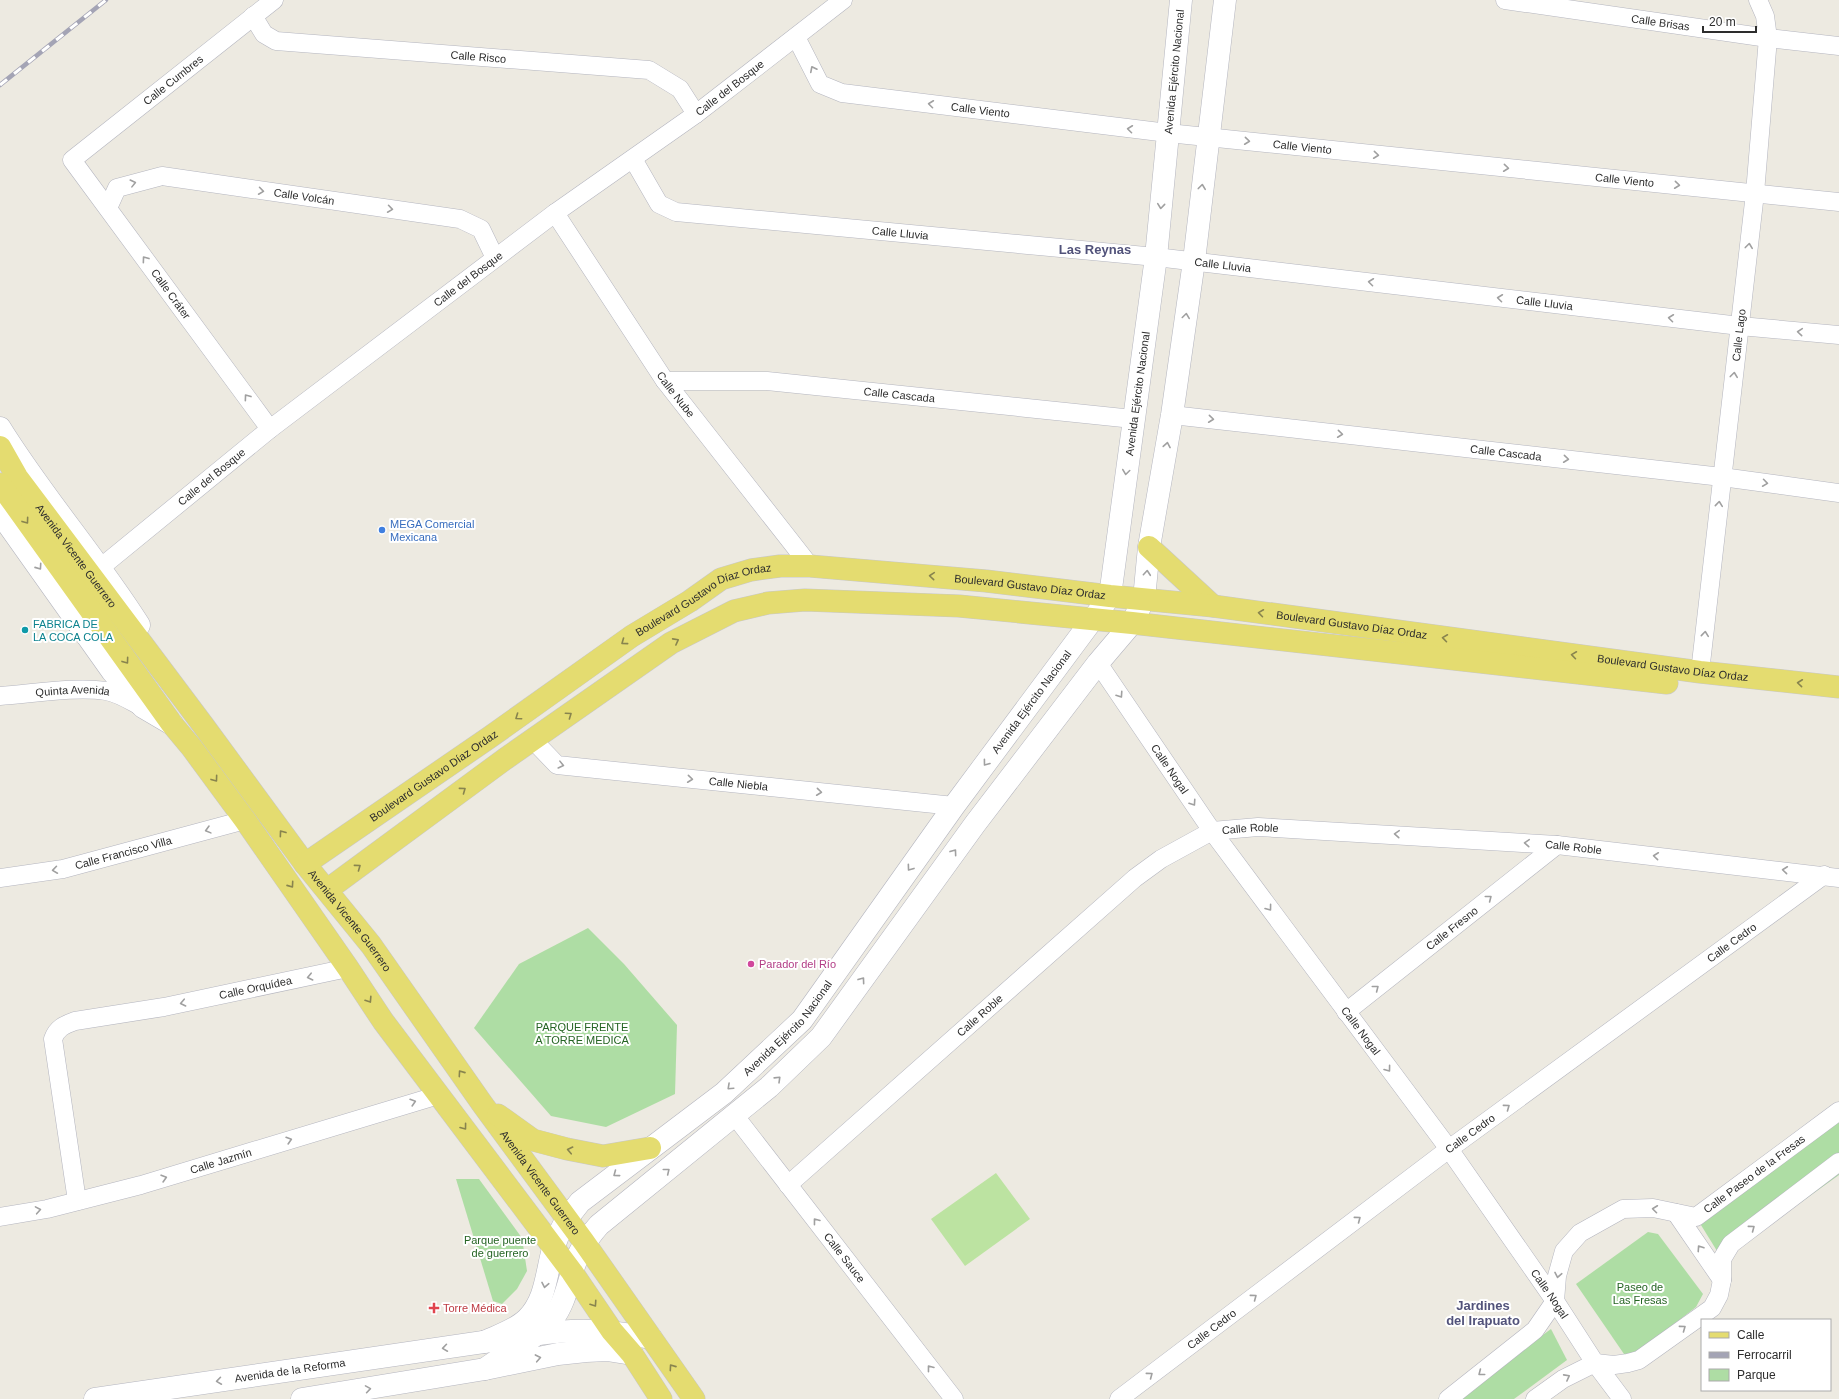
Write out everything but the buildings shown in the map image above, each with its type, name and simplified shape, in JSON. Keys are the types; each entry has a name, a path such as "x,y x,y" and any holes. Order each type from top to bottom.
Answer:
{"main road":[{"name":"Avenida Ejército Nacional","path":"554,1247 566,1217 580,1202 724,1093 802,1020 954,806 1110,596 1156,257 1181,0"},
{"path":"584,1242 600,1225 769,1087 821,1037 975,824 1098,663 1132,623 1144,599 1149,547 1172,415 1194,261 1225,0"},
{"path":"0,428 21,462 131,612 203,725"},
{"name":"Avenida Vicente Guerrero","path":"0,447 7,483 172,724 192,748 245,820 348,968 383,1022 554,1247 612,1331 632,1354 660,1398"},
{"name":"Avenida Vicente Guerrero","path":"7,483 203,725 305,864 371,944 483,1105 584,1242 694,1399"},
{"path":"0,513 112,671 143,707 172,724"},
{"path":"1149,547 1213,606"},
{"name":"Boulevard Gustavo Díaz Ordaz","path":"305,864 490,737 632,636 690,601 721,579 751,570 780,566 810,566 986,581 1110,596 1213,606 1700,672 1839,687"},
{"name":"Boulevard Gustavo Díaz Ordaz","path":"326,890 533,740 671,643 734,610 768,603 805,600 960,606 1132,623 1839,702"},
{"path":"483,1105 533,1140 567,1150 603,1156 650,1148"},
{"name":"Avenida de la Reforma","path":"485,1369 535,1334 552,1320 566,1296 572,1272 584,1242"},
{"name":"Avenida de la Reforma","path":"484,1342 526,1321 537,1308 545,1290 554,1247"},
{"name":"Avenida de la Reforma","path":"95,1399 181,1393 535,1334 574,1330 612,1331 651,1338"},
{"name":"Avenida de la Reforma","path":"302,1399 485,1369 558,1354 607,1350 632,1354"}],"street":[{"name":"Calle Cumbres","path":"72,160 274,0"},
{"name":"Calle del Bosque","path":"100,568 270,429 555,213 696,114 843,0"},
{"name":"Calle Brisas","path":"1505,0 1768,38 1839,46"},
{"name":"Calle Lago","path":"1700,672 1755,194 1768,38 1765,16 1758,0"},
{"name":"Calle Risco","path":"253,16 264,34 276,41 649,70 680,89 696,114"},
{"name":"Calle Viento","path":"796,37 820,84 842,93 1168,133 1839,202"},
{"name":"Calle Lluvia","path":"633,158 659,204 676,212 1194,261 1740,326 1839,335"},
{"name":"Calle Cráter","path":"72,160 270,429"},
{"name":"Calle Volcán","path":"108,208 117,188 162,176 460,219 480,229 495,258"},
{"name":"Calle Nube","path":"555,213 665,381 810,566"},
{"name":"Calle Cascada","path":"665,381 767,381 1133,419"},
{"name":"Calle Cascada","path":"1172,415 1722,477 1839,493"},
{"name":"Calle Nogal","path":"1098,663 1212,831 1449,1149 1555,1302 1595,1363 1622,1399"},
{"name":"Quinta Avenida","path":"0,696 86,690 106,691 124,697 143,707"},
{"name":"Calle Niebla","path":"533,740 557,765 954,806"},
{"name":"Calle Francisco Villa","path":"0,878 63,869 245,820"},
{"name":"Calle Roble","path":"788,1185 1135,878 1166,856 1212,831 1258,826 1308,828 1557,845 1832,876"},
{"name":"Calle Fresno","path":"1346,1012 1557,845"},
{"name":"Calle Cedro","path":"1119,1399 1449,1149 1832,876"},
{"name":"Calle Orquídea","path":"77,1201 53,1039 55,1033 63,1026 75,1021 164,1007 348,968"},
{"name":"Calle Jazmín","path":"0,1217 77,1201 194,1170 439,1094"},
{"name":"Calle Paseo de la Fresas","path":"1555,1302 1557,1276 1564,1251 1580,1233 1623,1209 1653,1208 1696,1217 1839,1111"},
{"name":"Calle Sauce","path":"735,1116 954,1399"},
{"path":"1535,1399 1563,1379 1595,1363 1614,1364 1628,1363 1639,1360 1712,1308 1719,1295 1722,1280 1722,1259 1731,1244 1839,1162"},
{"path":"1676,1213 1722,1280"},
{"path":"1448,1399 1535,1330 1555,1302"}],"green space":[{"name":"PARQUE FRENTE A TORRE MEDICA","path":"588,928 624,964 677,1025 675,1094 606,1127 551,1116 474,1028 519,964"},
{"path":"1839,1111 1839,1175 1722,1259 1696,1217"},
{"path":"996,1173 1030,1219 965,1266 931,1219"},
{"name":"Parque puente de guerrero","path":"456,1179 479,1179 522,1238 527,1271 517,1289 502,1304 493,1301"},
{"name":"Paseo de Las Fresas","path":"1648,1232 1658,1234 1703,1294 1696,1307 1637,1353 1624,1354 1576,1284"},
{"path":"1551,1329 1567,1360 1514,1399 1455,1399"}],"railway":[{"path":"0,85 106,0"}],"place":[{"name":"MEGA Comercial Mexicana","path":"382,530"},
{"name":"FABRICA DE LA COCA COLA","path":"25,630"},
{"name":"Parador del Río","path":"751,964"},
{"name":"Torre Médica","path":"434,1308"}],"district":[{"name":"Las Reynas","path":"1095,249"},
{"name":"Jardines del Irapuato","path":"1483,1312"}]}
